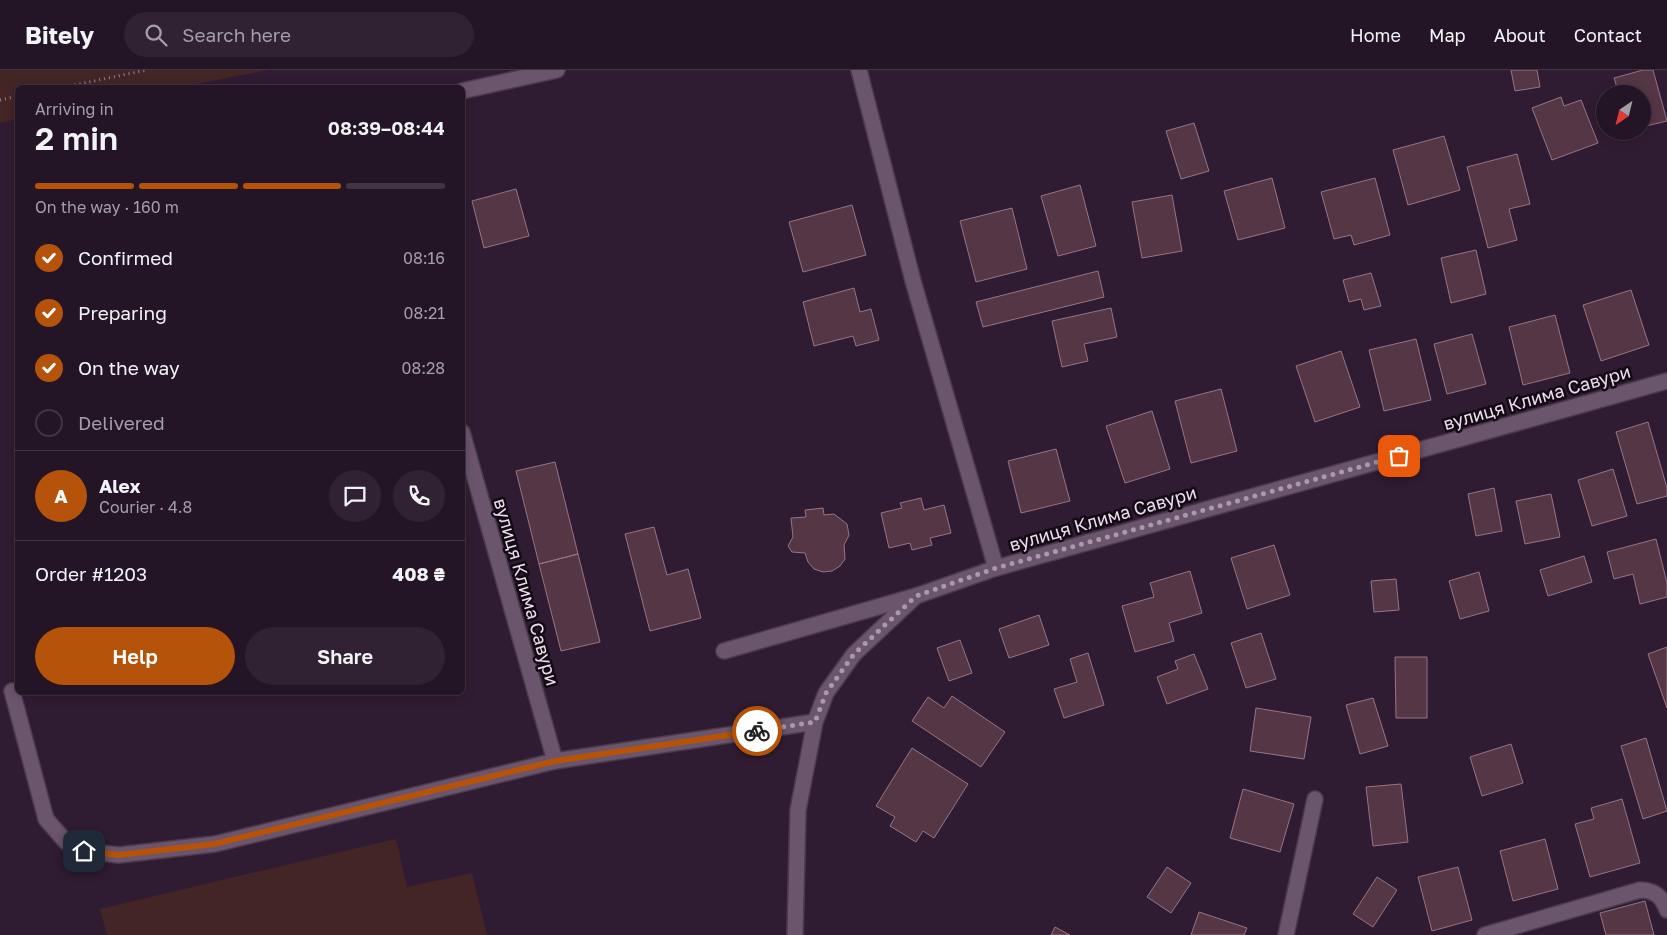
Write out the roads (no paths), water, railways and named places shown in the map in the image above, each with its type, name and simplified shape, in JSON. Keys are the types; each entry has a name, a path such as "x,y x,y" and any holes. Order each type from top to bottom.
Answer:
{"street":[{"path":"465,90 557,70"},
{"path":"859,70 913,281 996,568"},
{"name":"вулиця Клима Савури","path":"795,935 798,810 815,722 826,693 854,654 916,596 996,568 1667,381"},
{"name":"вулиця Клима Савури","path":"465,443 555,761"},
{"path":"724,651 916,596"},
{"path":"12,691 46,819 66,842 84,851 119,855 214,844 555,761 815,722"},
{"path":"1286,935 1315,799"},
{"path":"1486,935 1640,890 1651,890 1660,896 1667,910"}]}
